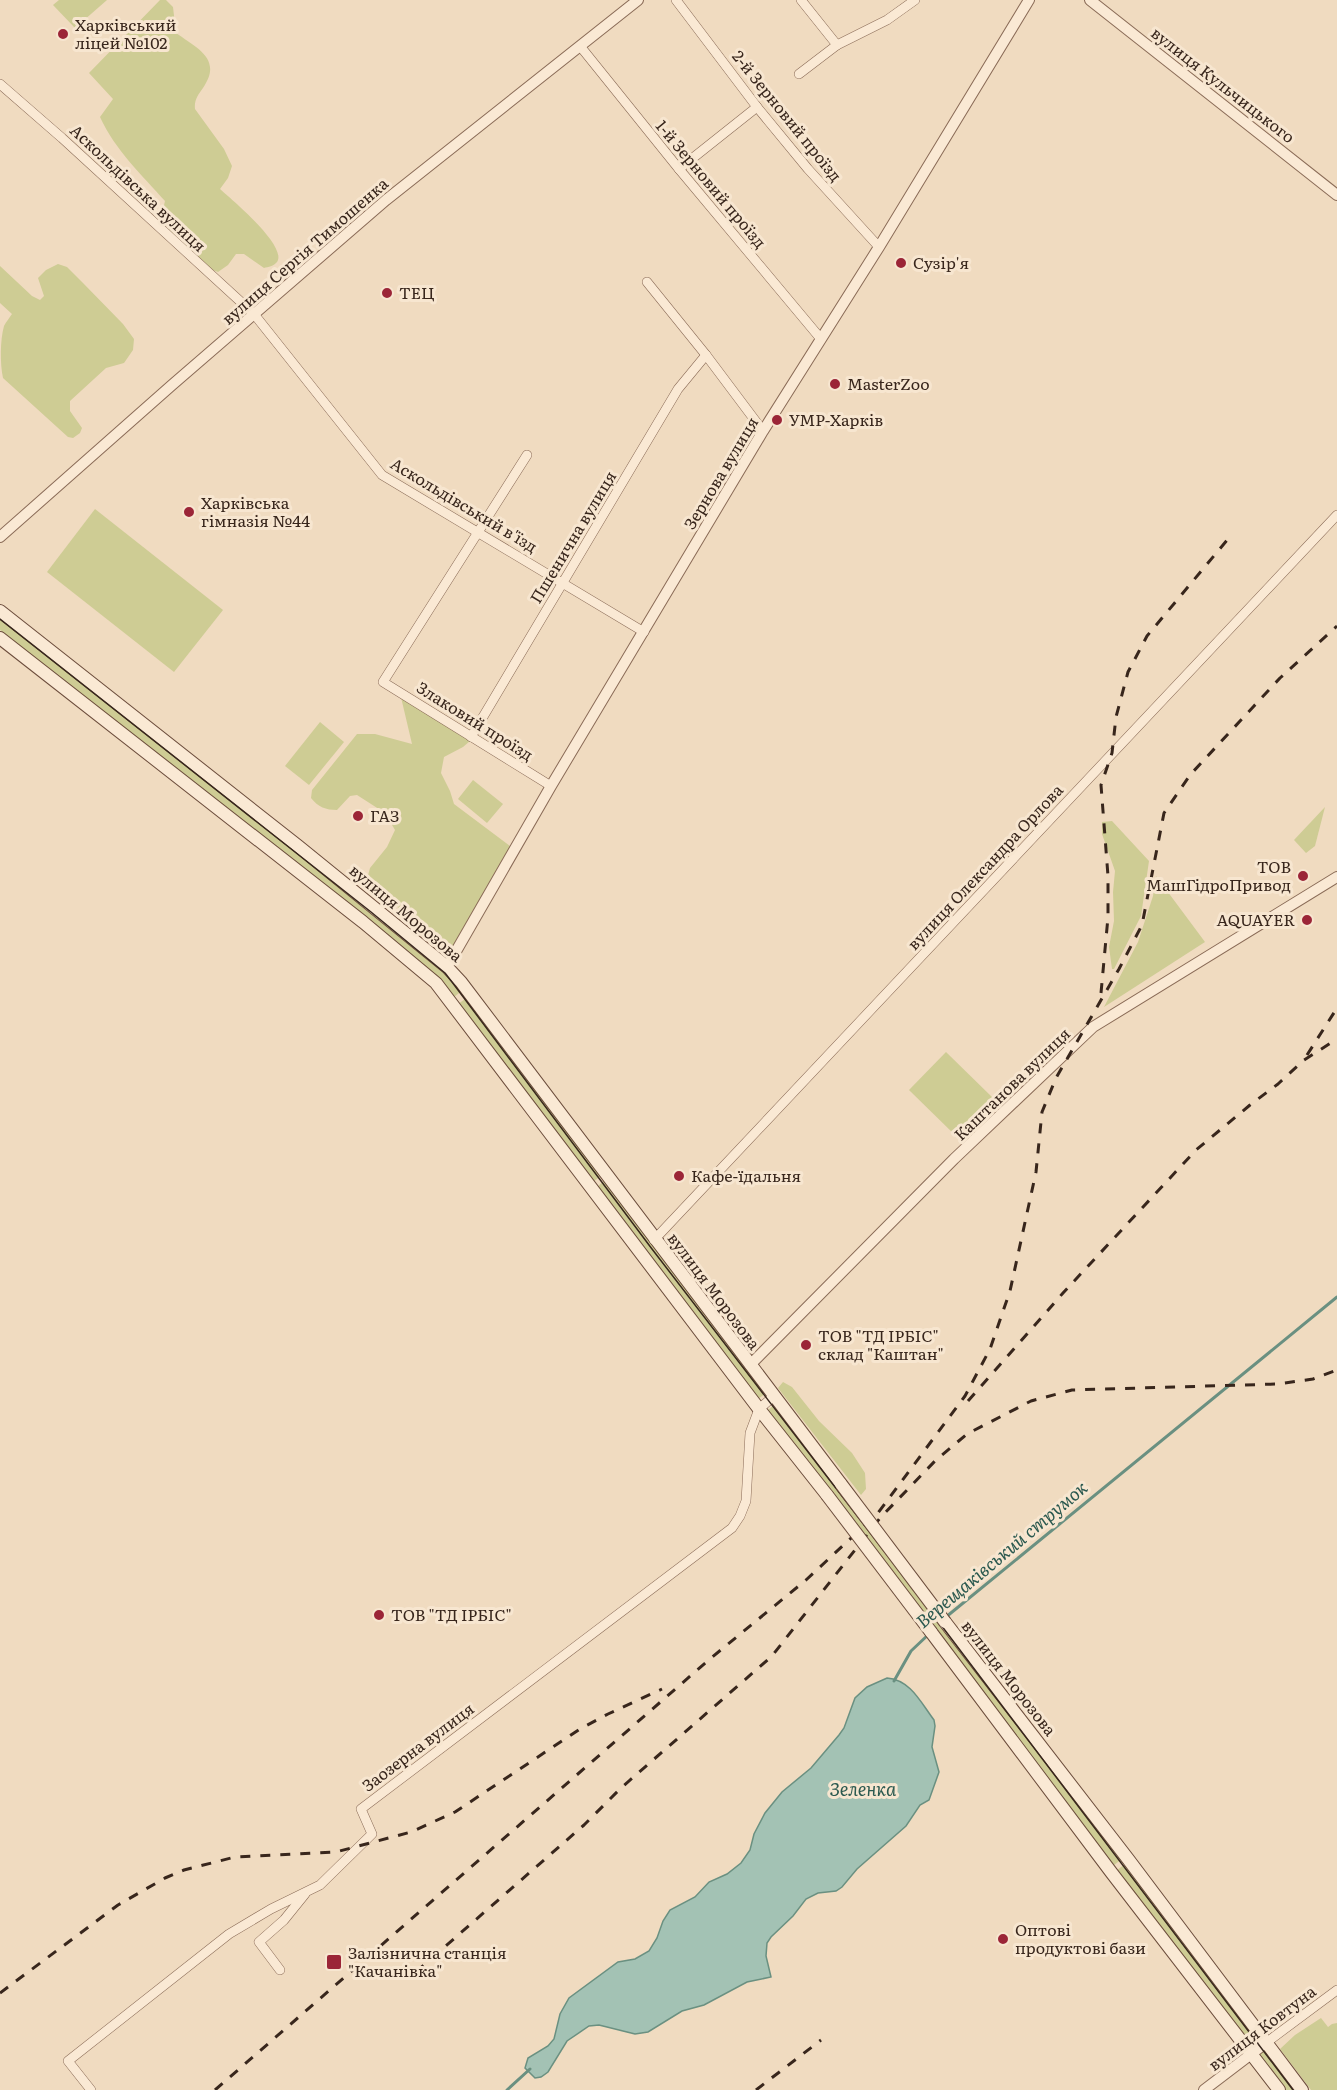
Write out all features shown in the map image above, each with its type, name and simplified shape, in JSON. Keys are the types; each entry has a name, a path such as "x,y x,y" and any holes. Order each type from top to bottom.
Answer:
{"main road":[{"name":"вулиця Морозова","path":"0,611 447,967 470,993 654,1240 1302,2090"},
{"name":"вулиця Морозова","path":"0,638 427,974 454,1004 591,1188 827,1494 1111,1872 1279,2090"},
{"path":"454,1004 470,993"},
{"path":"591,1188 607,1176"}],"street":[{"name":"вулиця Сергія Тимошенка","path":"0,537 387,200 638,0"},
{"name":"2-й Зерновий проїзд","path":"676,0 758,107 879,248"},
{"path":"801,0 837,45"},
{"path":"800,74 837,45 888,20 915,0"},
{"name":"Зернова вулиця","path":"447,967 551,786 763,431 879,248 1029,0"},
{"name":"вулиця Кульчицького","path":"1090,0 1337,195"},
{"name":"1-й Зерновий проїзд","path":"580,46 821,339"},
{"name":"Аскольдівська вулиця","path":"0,84 254,314"},
{"path":"679,169 758,107"},
{"path":"647,282 763,431"},
{"name":"Аскольдівський в'їзд","path":"254,314 382,475 644,632"},
{"name":"Пшенична вулиця","path":"471,737 678,389 706,355"},
{"path":"477,531 527,455"},
{"name":"вулиця Олександра Орлова","path":"654,1240 1337,515"},
{"name":"Злаковий проїзд","path":"477,531 383,682 551,786"},
{"name":"Каштанова вулиця","path":"750,1365 954,1159 1093,1027 1337,877"},
{"path":"759,1408 774,1396"},
{"name":"Заозерна вулиця","path":"91,2090 68,2061 229,1934 271,1909 320,1886 372,1834 361,1809 732,1528 746,1501 748,1445 759,1408"},
{"path":"280,1970 259,1942 284,1920 307,1892"},
{"name":"вулиця Ковтуна","path":"1204,2090 1337,1990"}],"shaded area":[{"path":"59,0 107,0 75,28 53,5"},
{"path":"160,0 166,0 173,7 176,33 199,49 209,62 208,78 197,98 195,109 224,149 232,166 228,178 220,189 257,223 274,245 278,255 277,262 273,265 264,268 244,254 236,254 228,265 218,272 210,269 171,232 161,218 165,201 121,151 100,117 113,99 89,73"},
{"path":"58,264 67,267 123,324 134,339 133,350 124,363 106,368 70,401 70,411 82,428 80,433 73,438 68,437 3,378 1,366 4,326 12,314 0,303 0,266 32,296 40,300 44,296 38,278 46,270"},
{"path":"95,509 223,610 174,672 47,572"},
{"path":"0,615 440,964 463,990 454,997 429,970 0,630"},
{"path":"400,693 470,741 444,757 441,773 454,804 514,849 458,948 440,942 372,886 367,879 370,868 387,847 395,830 385,813 357,795 350,796 337,810 322,807 311,798 312,790 357,734 375,734 412,744"},
{"path":"320,722 344,742 309,785 285,766"},
{"path":"473,780 503,804 487,823 458,799"},
{"path":"1325,807 1315,846 1306,853 1294,840"},
{"path":"1112,821 1149,861 1141,916 1114,969 1112,969 1109,947 1114,921 1115,871 1102,834 1102,822"},
{"path":"1156,876 1205,942 1104,1007 1138,942 1153,896"},
{"path":"468,997 602,1175 593,1182 458,1004"},
{"path":"946,1052 994,1099 957,1137 909,1090"},
{"path":"605,1180 766,1393 758,1399 596,1188"},
{"path":"783,1382 792,1387 819,1421 852,1453 865,1473 866,1489 861,1495 778,1388"},
{"path":"775,1404 1123,1858 1113,1866 767,1411"},
{"path":"1125,1864 1260,2037 1249,2045 1116,1871"},
{"path":"1321,2018 1328,2027 1337,2023 1337,2090 1311,2090 1280,2049 1295,2035"},
{"path":"1266,2045 1299,2090 1282,2090 1255,2054"}],"water":[{"name":"Зеленка","path":"887,1678 903,1683 909,1688 934,1720 932,1747 939,1772 929,1800 920,1805 906,1826 857,1869 842,1887 836,1891 818,1893 806,1899 793,1916 771,1937 767,1943 766,1956 771,1977 747,1982 704,2005 682,2011 648,2032 635,2034 599,2025 589,2026 567,2041 548,2072 535,2078 525,2068 528,2058 548,2046 554,2039 560,2014 569,1998 618,1962 635,1959 649,1951 670,1910 695,1897 709,1882 727,1874 741,1863 750,1850 754,1834 765,1813 782,1792 811,1768 839,1735 844,1728 855,1698 867,1687"}],"waterway":[{"name":"Верещаківський струмок","path":"946,1617 1337,1297"},
{"name":"Верещаківський струмок","path":"894,1681 911,1651 929,1634"},
{"name":"Верещаківський струмок","path":"507,2090 530,2069"}],"tram line":[{"path":"0,619 445,973 652,1249 941,1625 1293,2090"}],"railway":[{"path":"1101,993 1108,917 1108,876 1101,785 1112,753 1116,717 1128,672 1147,636 1228,539"},
{"path":"215,2090 711,1658 806,1580 878,1513 965,1396 990,1349 1010,1291 1036,1172 1042,1112 1056,1078 1142,925 1164,813 1190,775 1280,678 1337,626"},
{"path":"1307,1055 1337,1008"},
{"path":"968,1401 1063,1293 1196,1150 1304,1060 1337,1039"},
{"path":"416,1972 772,1656 880,1518 935,1461 967,1434 1031,1401 1072,1390 1277,1384 1313,1379 1337,1370"},
{"path":"0,1993 118,1905 165,1878 184,1870 235,1857 336,1852 411,1832 455,1812 580,1729 662,1689"},
{"path":"756,2090 821,2040"}],"place":[{"name":"Харківський ліцей №102","path":"63,34"},
{"name":"Сузір'я","path":"901,263"},
{"name":"ТЕЦ","path":"387,293"},
{"name":"MasterZoo","path":"835,384"},
{"name":"УМР-Харків","path":"777,420"},
{"name":"Харківська гімназія №44","path":"189,512"},
{"name":"ГАЗ","path":"358,816"},
{"name":"ТОВ МашГідроПривод","path":"1303,876"},
{"name":"AQUAYER","path":"1307,920"},
{"name":"Кафе-їдальня","path":"679,1176"},
{"name":"ТОВ \"ТД ІРБІС\" склад \"Каштан\"","path":"806,1345"},
{"name":"ТОВ \"ТД ІРБІС\"","path":"379,1615"},
{"name":"Оптові продуктові бази","path":"1003,1939"},
{"name":"Залізнична станція \"Качанівка\"","path":"334,1962"}]}
